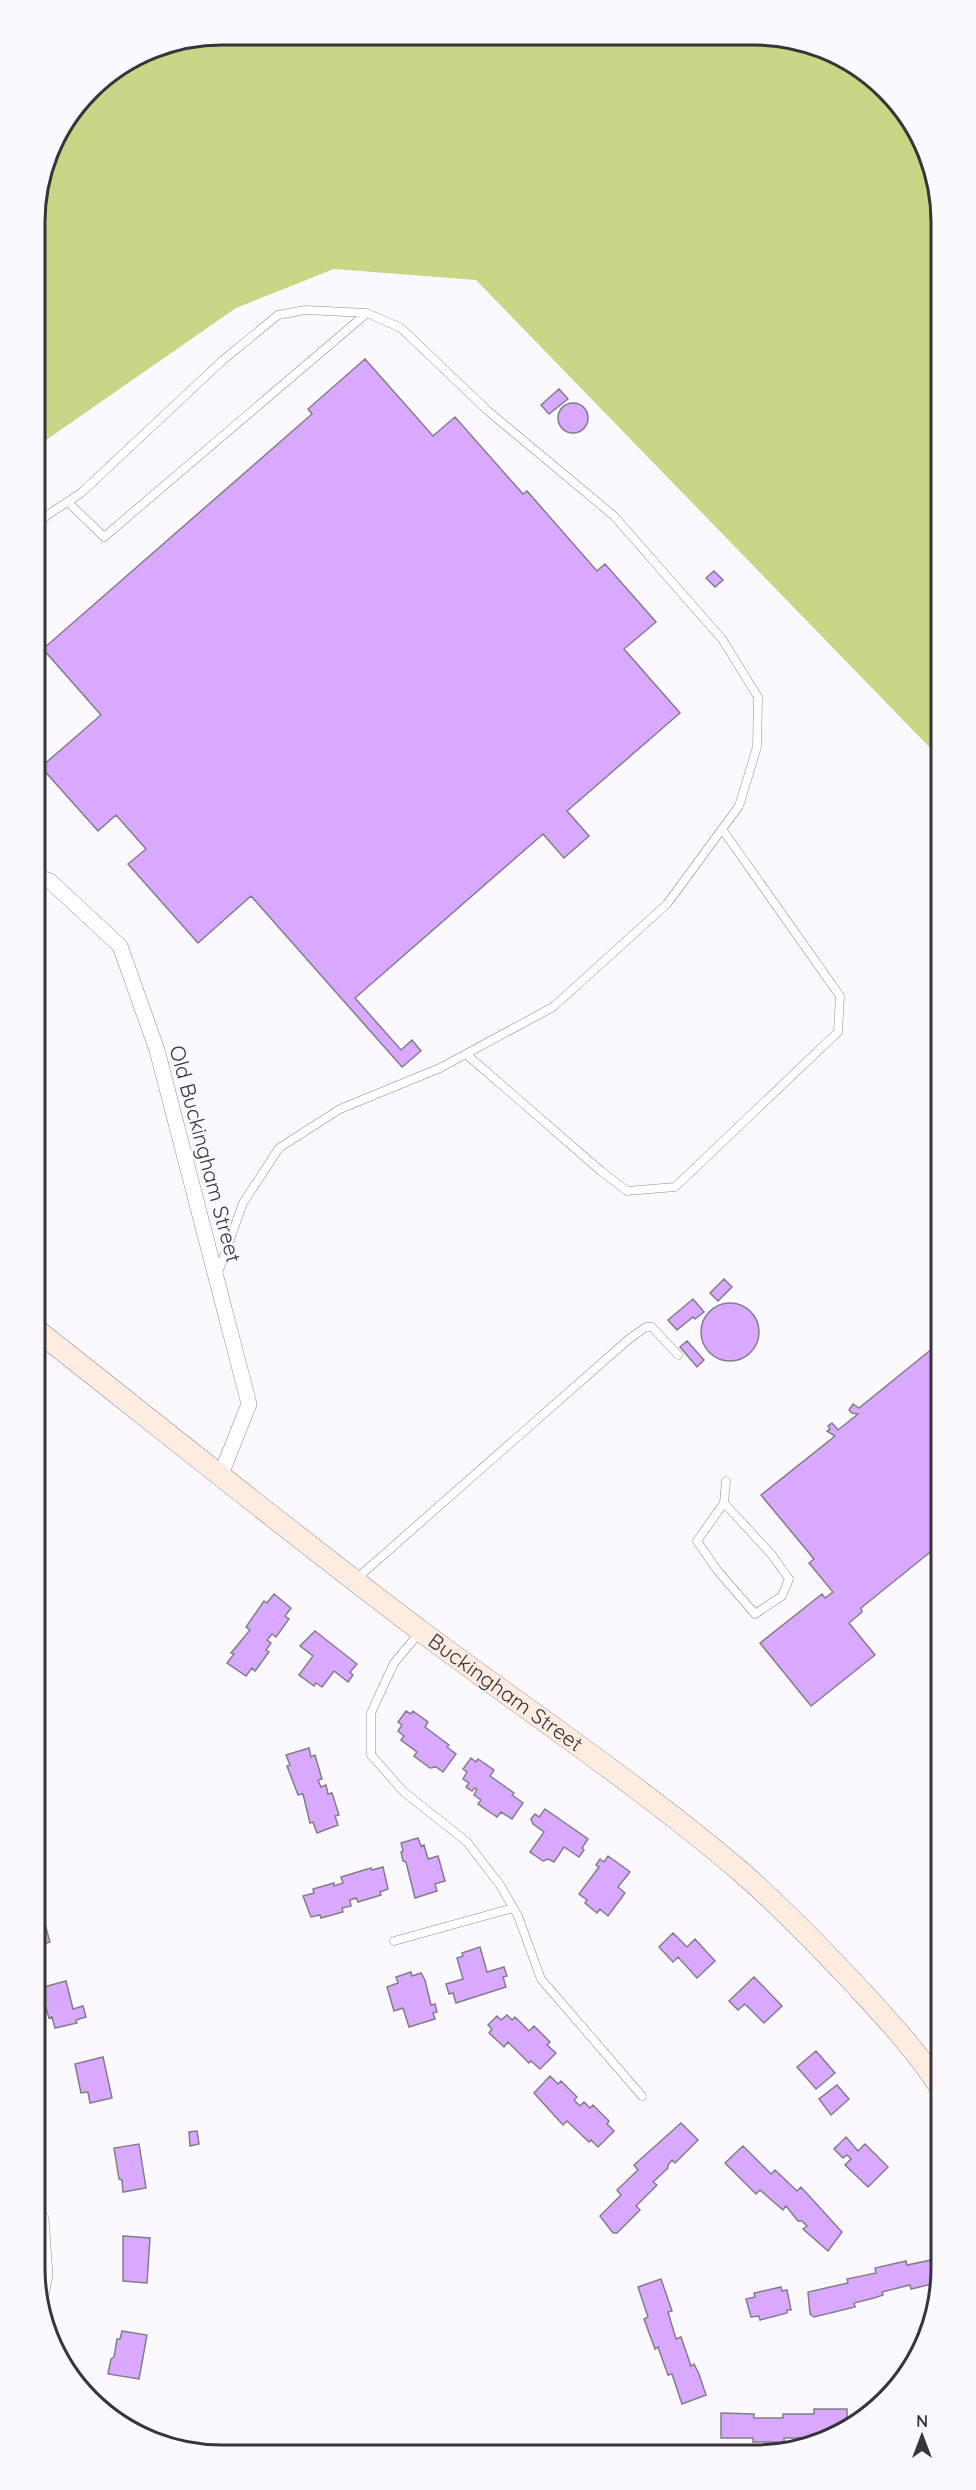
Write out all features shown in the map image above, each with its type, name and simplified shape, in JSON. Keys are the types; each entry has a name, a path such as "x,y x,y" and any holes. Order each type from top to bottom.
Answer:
{"main road":[{"name":"Buckingham Street","path":"45,1337 220,1477 421,1631 633,1787 740,1872 815,1942 861,1991 931,2073"}],"street":[{"name":"Old Buckingham Street","path":"45,879 50,881 120,946 157,1050 249,1404 220,1477"}],"lane":[{"path":"45,517 81,493 223,360 278,315 305,310 367,313 401,328 488,411 614,516 722,639 758,697 757,747 738,806 667,904 553,1007 440,1068 340,1109 279,1148 243,1203 216,1279"},
{"path":"68,502 104,537 367,313"},
{"path":"466,1054 627,1191 675,1187 838,1032 840,996 722,829"},
{"path":"355,1580 418,1527 629,1339 646,1327 652,1328 678,1355"},
{"path":"723,1503 772,1554 789,1579 782,1596 755,1614 717,1570 697,1541 723,1503 726,1481"},
{"path":"421,1631 394,1663 371,1713 371,1755 404,1792 467,1842 500,1885 513,1908 529,1942 541,1979 642,2096"},
{"path":"394,1941 513,1908"}],"green space":[{"path":"222,45 754,45 800,51 822,58 842,69 862,82 894,114 918,154 929,199 931,222 931,749 476,280 334,269 236,308 45,441 45,211 51,176 63,144 89,105 124,75 154,58 188,48"}],"building":[{"path":"365,359 433,436 455,417 523,494 527,491 597,571 605,564 656,622 624,649 680,713 567,811 589,836 564,858 543,834 355,998 401,1050 412,1040 421,1051 402,1067 251,896 198,943 128,864 146,849 116,815 98,831 45,771 45,764 101,715 45,651 45,647 312,414 308,409"},
{"path":"559,389 568,399 549,414 541,405"},
{"path":"573,403 584,407 588,418 584,429 573,433 562,429 558,418 562,407"},
{"path":"714,571 723,580 715,587 706,578"},
{"path":"724,1279 732,1287 718,1301 710,1293"},
{"path":"693,1299 704,1312 695,1319 693,1317 677,1330 668,1320"},
{"path":"724,1303 736,1303 746,1307 755,1316 759,1338 751,1353 736,1361 724,1361 714,1357 705,1348 701,1338 701,1326 705,1316 714,1307"},
{"path":"687,1341 704,1360 697,1367 680,1347"},
{"path":"931,1350 931,1551 861,1608 862,1612 849,1623 875,1655 811,1706 760,1643 822,1594 825,1598 833,1592 809,1563 814,1559 761,1495 835,1436 827,1431 830,1429 828,1426 832,1423 838,1430 858,1414 849,1410 853,1404 859,1408"},
{"path":"274,1594 291,1608 285,1616 289,1619 276,1637 272,1634 267,1640 271,1643 266,1650 269,1652 255,1671 252,1668 246,1676 227,1663 234,1654 231,1653 250,1630 246,1627 264,1601 267,1603"},
{"path":"315,1631 357,1664 350,1672 353,1675 348,1682 334,1671 322,1687 316,1683 314,1686 299,1675 313,1656 300,1646"},
{"path":"406,1711 411,1714 413,1711 428,1722 425,1727 449,1745 447,1747 456,1754 443,1772 436,1767 430,1768 414,1756 417,1752 401,1740 404,1736 398,1731 402,1725 398,1722"},
{"path":"309,1748 311,1757 315,1755 322,1779 318,1780 321,1787 326,1785 328,1794 332,1793 339,1815 335,1816 338,1825 317,1833 313,1822 310,1823 303,1794 298,1795 287,1766 290,1765 286,1755"},
{"path":"471,1758 476,1762 478,1759 494,1770 490,1776 514,1793 512,1795 523,1803 512,1819 501,1812 497,1817 478,1804 481,1800 474,1795 477,1789 472,1791 466,1787 469,1783 463,1779 467,1772 463,1769"},
{"path":"545,1809 588,1839 579,1857 564,1847 554,1862 548,1859 543,1861 530,1852 544,1832 533,1824 531,1819 535,1814 539,1817"},
{"path":"418,1838 421,1846 424,1845 428,1859 438,1856 445,1881 435,1884 437,1891 415,1898 406,1862 403,1861 401,1843"},
{"path":"608,1856 630,1872 618,1887 625,1893 608,1916 600,1909 597,1913 585,1903 587,1900 579,1894 599,1867 596,1865 600,1859 604,1862"},
{"path":"383,1867 388,1889 380,1892 381,1895 358,1902 356,1898 350,1900 351,1906 342,1908 343,1912 321,1918 320,1915 311,1917 303,1896 314,1893 313,1889 334,1883 334,1886 343,1883 341,1877 371,1868 372,1870"},
{"path":"45,1924 50,1942 45,1944"},
{"path":"673,1933 687,1947 695,1939 715,1961 697,1978 678,1957 673,1962 659,1947"},
{"path":"480,1947 487,1972 504,1967 507,1976 503,1977 506,1987 456,2003 453,1993 449,1994 446,1984 463,1979 457,1958 463,1956 462,1953"},
{"path":"411,1972 412,1976 421,1973 431,2005 435,2004 437,2012 433,2013 435,2019 409,2027 403,2008 394,2011 387,1987 398,1983 396,1977"},
{"path":"754,1977 782,2006 764,2023 745,2004 738,2010 729,2001"},
{"path":"66,1981 73,2009 83,2006 86,2017 76,2020 77,2023 55,2028 45,2005 45,1987"},
{"path":"507,2015 512,2020 515,2017 529,2031 534,2026 550,2042 547,2045 556,2053 540,2069 531,2061 529,2063 508,2042 504,2047 489,2033 492,2029 488,2025 497,2016 501,2020"},
{"path":"816,2051 835,2073 816,2089 797,2067"},
{"path":"103,2057 112,2098 90,2103 88,2092 81,2093 75,2064"},
{"path":"550,2076 558,2084 561,2081 577,2097 574,2100 580,2106 584,2102 590,2108 593,2105 609,2121 607,2124 614,2131 598,2147 591,2140 589,2142 567,2121 563,2125 534,2093"},
{"path":"837,2085 849,2099 831,2115 819,2099"},
{"path":"681,2123 698,2140 675,2163 672,2160 668,2168 653,2182 657,2185 636,2206 640,2210 617,2233 613,2233 600,2216 621,2195 617,2190 638,2170 634,2165"},
{"path":"197,2131 199,2144 190,2146 189,2132"},
{"path":"846,2137 858,2151 865,2144 888,2167 868,2187 845,2165 851,2159 847,2155 843,2158 834,2149"},
{"path":"139,2144 146,2188 123,2192 114,2148"},
{"path":"743,2146 771,2174 775,2170 797,2191 801,2187 842,2232 828,2251 803,2229 807,2226 802,2221 798,2221 786,2206 783,2210 760,2190 756,2194 725,2163"},
{"path":"123,2236 150,2238 147,2283 123,2281"},
{"path":"931,2260 930,2284 911,2289 910,2285 882,2292 883,2295 854,2303 855,2307 814,2317 810,2314 808,2292 848,2283 847,2279 876,2273 875,2268 906,2261 907,2265"},
{"path":"661,2279 672,2311 668,2312 676,2339 681,2337 691,2366 694,2364 706,2395 682,2404 672,2374 668,2375 658,2347 655,2349 644,2319 648,2317 638,2287"},
{"path":"781,2287 782,2291 787,2290 791,2310 760,2320 759,2316 751,2317 746,2299 755,2297 754,2293"},
{"path":"122,2331 147,2335 139,2379 108,2374 117,2339 120,2339"},
{"path":"814,2409 847,2409 847,2418 822,2432 803,2438 784,2438 783,2442 753,2442 753,2438 721,2438 721,2413 754,2414 754,2418 783,2418 783,2414 814,2414"}]}
